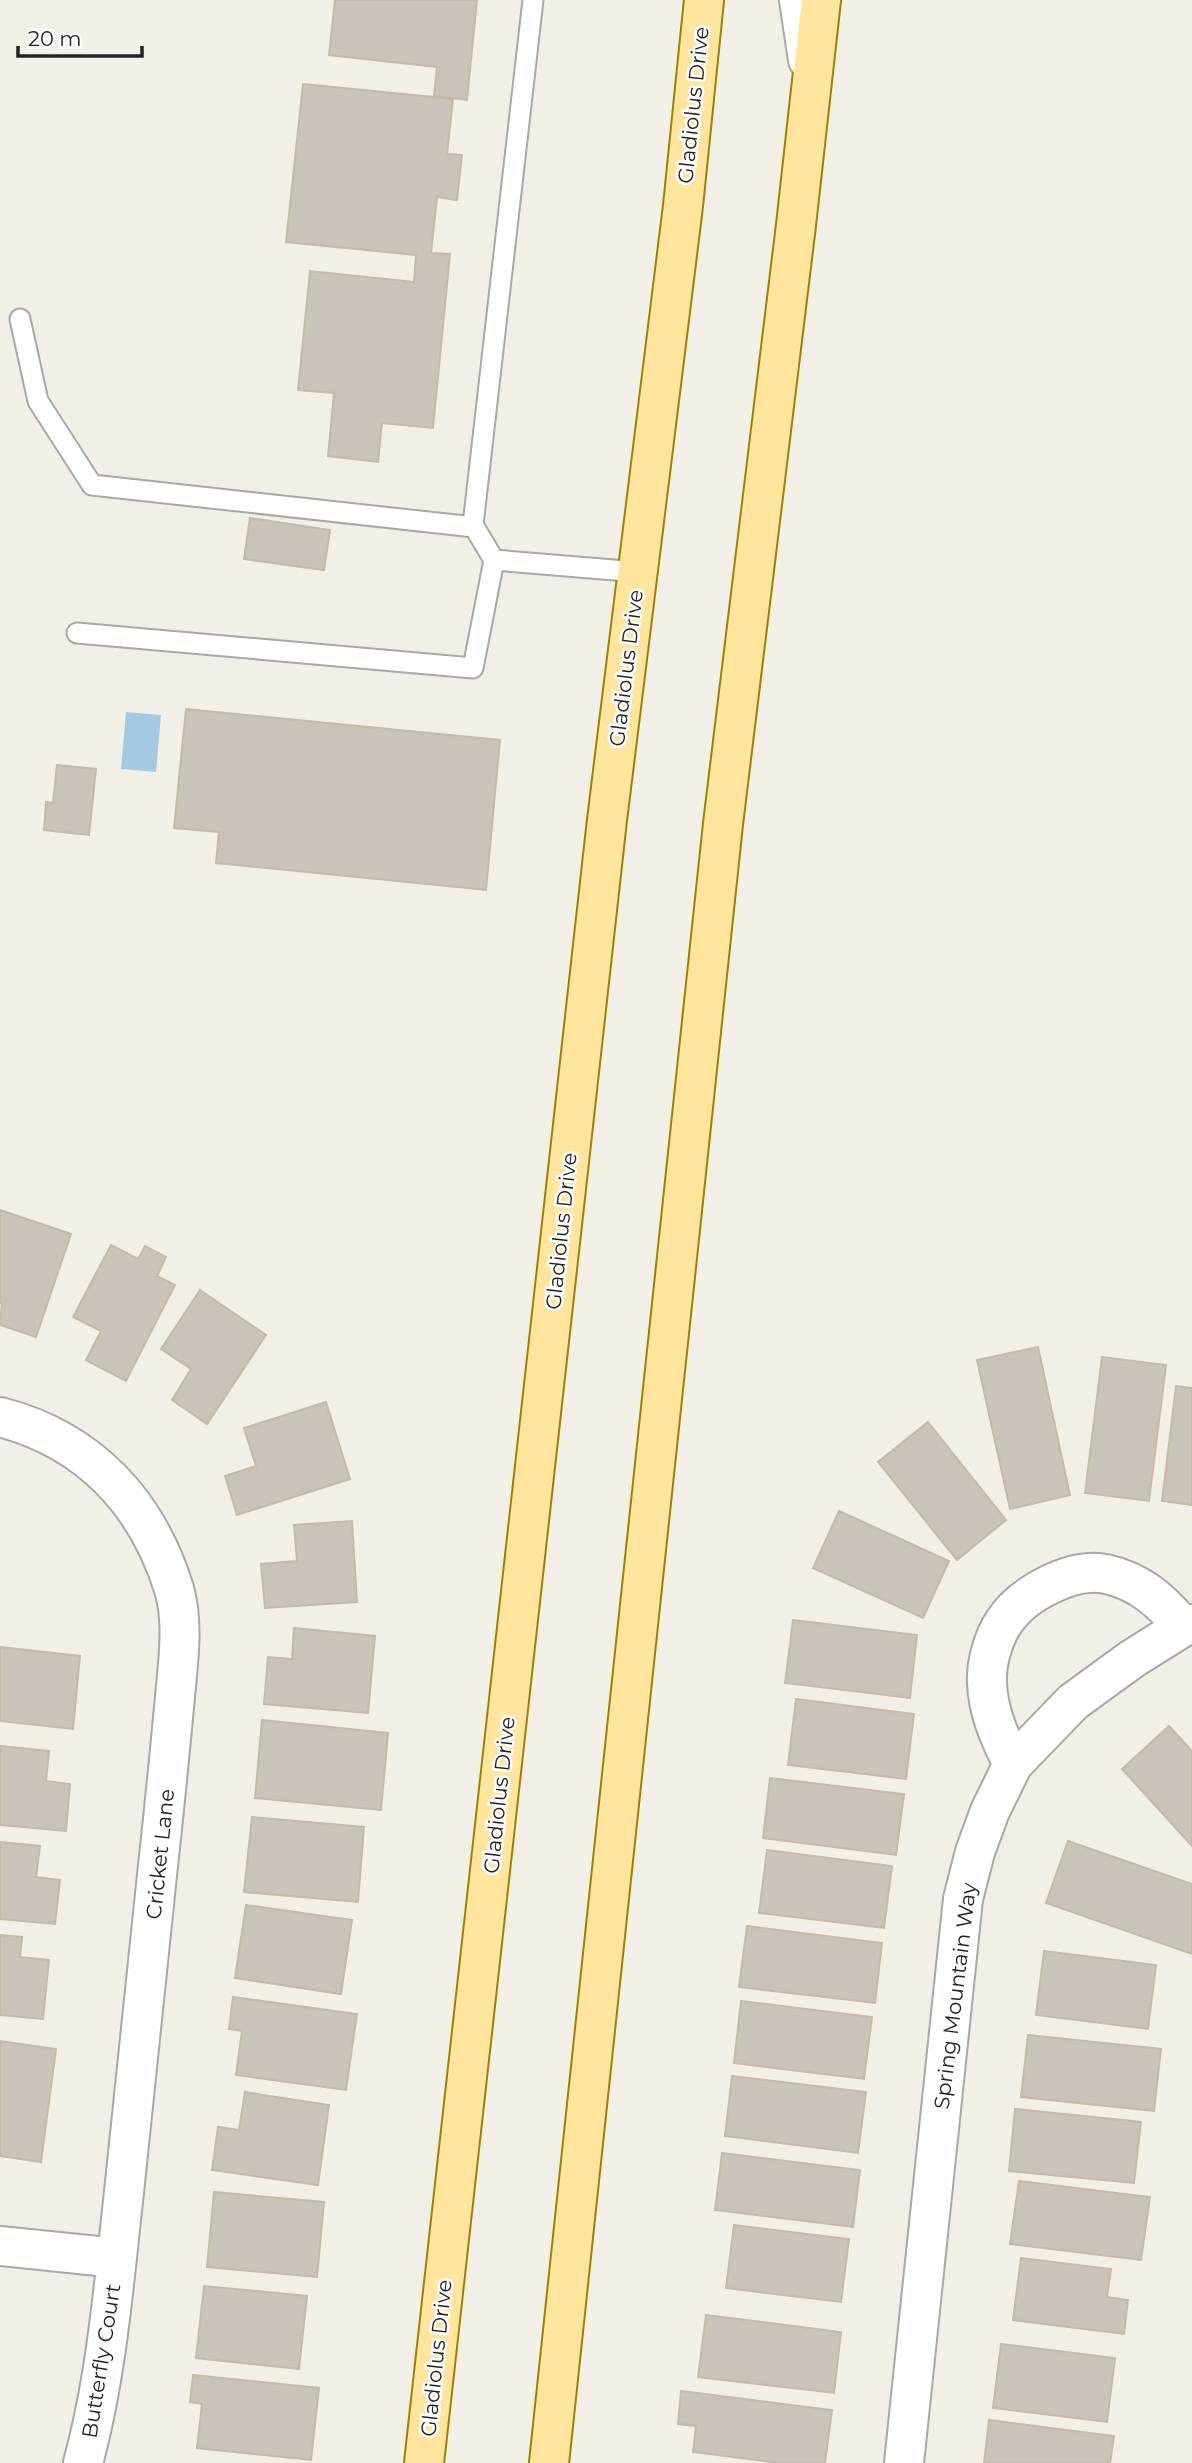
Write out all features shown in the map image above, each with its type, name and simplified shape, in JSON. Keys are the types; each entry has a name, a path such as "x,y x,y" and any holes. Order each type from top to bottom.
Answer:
{"main road":[{"name":"Gladiolus Drive","path":"424,2463 607,820 683,206 704,0"},
{"path":"549,2463 723,824 821,0"}],"street":[{"path":"799,0 812,83"},
{"name":"Cricket Lane","path":"0,1417 22,1422 69,1445 105,1471 134,1504 160,1549 175,1592 180,1637 170,1759 117,2258"},
{"path":"1013,1764 991,1713 987,1682 991,1653 1004,1622 1024,1601 1046,1586 1076,1575 1103,1573 1131,1582 1154,1596 1188,1626"},
{"name":"Spring Mountain Way","path":"904,2463 963,1899 975,1852 989,1811 1013,1764 1073,1702 1132,1659 1188,1626"},
{"path":"0,2246 117,2258"},
{"name":"Butterfly Court","path":"83,2463 99,2394 117,2258"}],"lane":[{"path":"77,633 473,668 494,560 474,527 533,0"},
{"path":"20,320 38,401 92,485 474,527"},
{"path":"494,560 638,572"}],"water":[{"path":"126,712 161,715 156,772 121,769"}],"building":[{"path":"335,0 477,0 467,100 434,96 437,67 329,55"},
{"path":"303,84 453,99 447,154 462,155 457,200 437,197 431,253 450,254 433,428 382,423 378,462 328,456 334,393 298,390 310,271 414,282 416,255 286,242"},
{"path":"250,518 330,530 324,570 244,559"},
{"path":"186,709 500,740 486,890 216,863 219,832 174,828"},
{"path":"57,765 96,769 89,835 44,830 46,802 53,803"},
{"path":"0,1210 71,1234 36,1337 0,1325"},
{"path":"111,1245 138,1259 145,1246 166,1257 157,1276 175,1285 126,1381 86,1360 101,1331 73,1317"},
{"path":"200,1290 266,1335 207,1424 172,1400 191,1369 161,1349"},
{"path":"1038,1347 1070,1495 1010,1509 977,1360"},
{"path":"1102,1357 1166,1365 1149,1501 1085,1493"},
{"path":"1176,1386 1192,1388 1192,1505 1162,1501"},
{"path":"326,1402 350,1479 237,1515 225,1476 256,1466 244,1428"},
{"path":"928,1422 1006,1520 957,1560 878,1462"},
{"path":"839,1511 949,1561 923,1618 813,1568"},
{"path":"352,1521 357,1602 265,1608 261,1564 297,1561 294,1525"},
{"path":"793,1620 917,1635 910,1698 785,1683"},
{"path":"294,1628 375,1636 368,1713 264,1704 268,1657 292,1659"},
{"path":"0,1647 80,1656 73,1729 0,1721"},
{"path":"796,1699 914,1714 906,1779 788,1765"},
{"path":"262,1720 388,1733 381,1810 255,1798"},
{"path":"1169,1726 1192,1751 1192,1846 1122,1769"},
{"path":"0,1746 49,1751 46,1781 70,1784 66,1831 0,1825"},
{"path":"770,1778 904,1794 896,1855 763,1838"},
{"path":"252,1817 364,1827 358,1902 244,1892"},
{"path":"1068,1841 1192,1884 1192,1954 1046,1903"},
{"path":"0,1842 40,1846 36,1877 60,1880 55,1924 0,1919"},
{"path":"767,1850 892,1866 884,1928 759,1913"},
{"path":"246,1905 352,1920 341,1994 235,1978"},
{"path":"747,1926 882,1943 875,2003 739,1987"},
{"path":"0,1935 22,1937 20,1957 49,1960 43,2019 0,2015"},
{"path":"1044,1951 1156,1965 1148,2029 1036,2015"},
{"path":"233,1997 357,2014 346,2090 236,2075 242,2031 229,2029"},
{"path":"741,2001 872,2017 864,2079 734,2063"},
{"path":"1028,2035 1161,2049 1154,2111 1021,2097"},
{"path":"0,2041 56,2049 41,2162 0,2156"},
{"path":"732,2076 866,2092 858,2153 725,2136"},
{"path":"245,2092 329,2105 318,2185 212,2170 218,2127 239,2130"},
{"path":"1015,2109 1141,2122 1134,2183 1009,2171"},
{"path":"722,2153 860,2170 853,2227 715,2210"},
{"path":"1019,2181 1150,2197 1141,2260 1010,2244"},
{"path":"214,2192 324,2202 317,2277 207,2267"},
{"path":"734,2225 849,2239 841,2302 726,2288"},
{"path":"1021,2258 1111,2269 1107,2297 1128,2300 1124,2334 1013,2320"},
{"path":"204,2286 307,2296 299,2369 196,2358"},
{"path":"706,2315 841,2332 834,2393 698,2377"},
{"path":"1001,2344 1115,2358 1107,2422 993,2408"},
{"path":"193,2375 319,2388 311,2460 197,2448 202,2404 190,2402"},
{"path":"681,2391 832,2410 825,2463 780,2463 693,2452 696,2426 678,2424"},
{"path":"989,2420 1114,2436 1110,2463 984,2463"}]}
